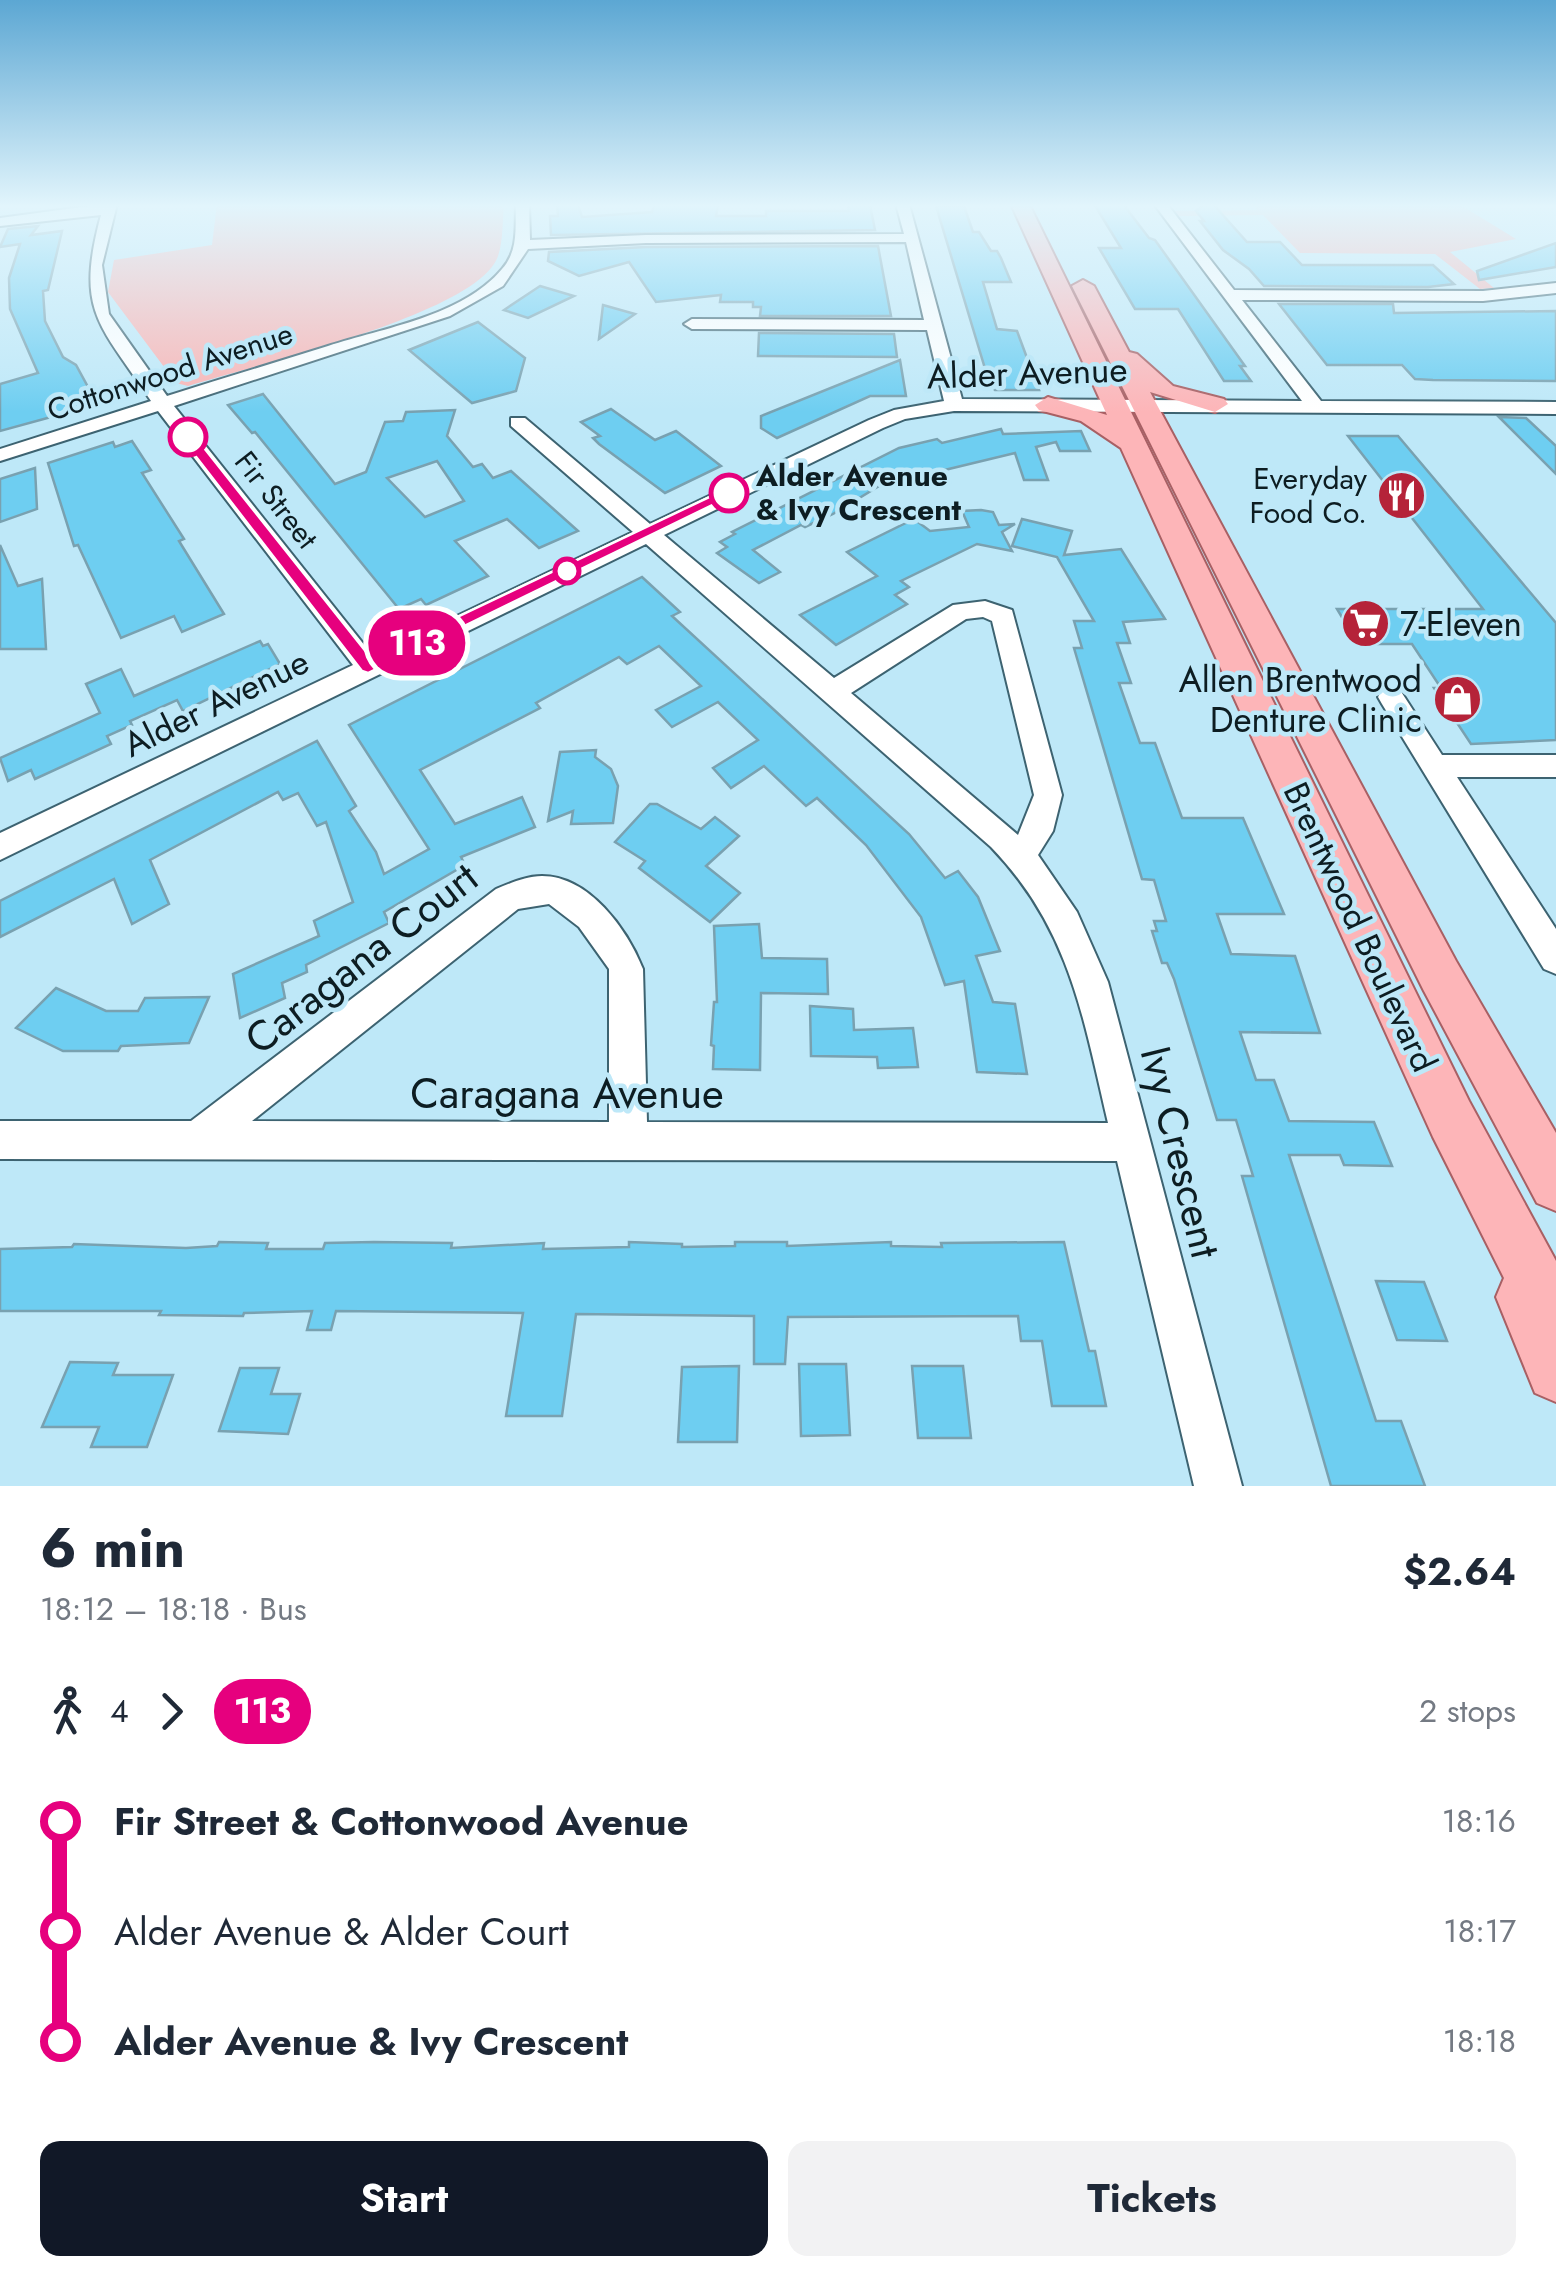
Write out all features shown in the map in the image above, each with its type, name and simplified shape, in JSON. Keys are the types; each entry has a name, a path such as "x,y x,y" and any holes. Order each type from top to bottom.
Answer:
{"main road":[{"name":"Brentwood Boulevard","path":"1051,273 1086,350 1138,424 1556,1184"},
{"name":"Brentwood Boulevard","path":"1076,273 1115,348 1138,424 1451,1119 1556,1320"},
{"path":"1115,348 1164,390 1215,404"},
{"path":"1048,405 1084,394 1090,388 1086,350"},
{"path":"1048,405 1138,424 1184,419 1215,404"},
{"path":"1451,1119 1556,1372"}],"street":[{"name":"Fir Street","path":"96,273 101,314 162,402 368,666"},
{"name":"Cottonwood Avenue","path":"0,455 430,318 481,296 506,273"},
{"path":"921,273 954,405"},
{"path":"1215,273 1316,408"},
{"path":"1232,295 1484,296 1556,288"},
{"path":"692,324 934,325"},
{"name":"Alder Avenue","path":"0,848 368,666 901,414 954,405 1048,405 1138,424 1215,404 1556,408"},
{"name":"Ivy Crescent","path":"518,422 1020,855 1048,890 1080,950 1134,1142 1218,1486"},
{"path":"834,692 961,611 985,609 1003,616 1048,795 1038,832 1020,855"},
{"path":"1391,697 1556,958"},
{"path":"1434,766 1556,766"},
{"name":"Caragana Court","path":"198,1140 507,900 526,890 548,890 566,894 580,904 622,956 626,969 628,1140"},
{"name":"Caragana Avenue","path":"0,1140 1134,1142"}],"shaded area":[{"path":"111,273 485,273 474,284 400,320 188,386 176,383 108,292"},
{"path":"1460,273 1476,273 1494,288 1480,289"}],"building":[{"path":"11,273 52,273 48,290 43,291 45,321 63,357 76,365 94,398 88,400 90,404 62,414 0,431 0,384 38,373 10,309"},
{"path":"637,273 883,273 891,316 760,316 761,307 753,307 753,302 720,302 721,295 656,302"},
{"path":"956,273 1007,273 1011,282 983,282 997,329 1017,331 1039,390 995,390 990,385"},
{"path":"1114,273 1179,273 1245,366 1240,366 1251,381 1224,381 1178,309 1135,309"},
{"path":"1253,273 1442,273 1454,284 1428,287 1264,286"},
{"path":"1478,273 1518,273 1479,280"},
{"path":"540,286 574,296 528,318 504,310"},
{"path":"1279,304 1393,304 1394,313 1556,311 1556,381 1415,379 1402,365 1327,365"},
{"path":"603,305 635,314 599,339"},
{"path":"478,322 525,358 516,391 472,403 409,350"},
{"path":"759,333 894,334 897,357 758,356"},
{"path":"900,360 906,396 870,396 777,438 761,428 761,416"},
{"path":"263,394 335,484 366,472 385,422 403,421 406,412 455,410 447,436 473,467 482,464 493,478 511,471 578,531 539,548 507,519 455,541 488,576 426,605 421,599 399,609 255,432 228,405","holes":["437,461 464,501 425,517 387,478"]},
{"path":"611,409 655,440 676,431 721,466 665,493 599,444 593,438 600,436 581,422"},
{"path":"1499,417 1526,418 1556,446 1556,474"},
{"path":"1001,429 1003,434 1081,431 1090,451 1060,451 1056,442 1036,447 1048,480 1024,480 1015,453 924,475 925,480 889,480 833,514 805,527 801,525 753,550 780,572 759,583 717,553 727,547 720,542 735,534 732,532 899,448"},
{"path":"1348,436 1398,436 1556,623 1556,740 1471,744 1434,688 1441,688 1412,644 1358,644 1337,609 1483,609"},
{"path":"132,441 151,470 142,473 184,539 179,541 224,614 182,632 174,616 121,638 78,545 74,546 48,463 113,442 115,447"},
{"path":"35,468 37,509 0,522 0,479"},
{"path":"962,511 993,512 999,525 1015,524 1002,532 1012,551 977,544 901,581 909,587 895,595 907,604 836,645 800,615 877,576 847,552 914,519 930,531 969,527"},
{"path":"1022,519 1072,531 1064,555 1121,549 1165,619 1123,622 1130,643 1117,643 1131,683 1119,683 1140,743 1155,743 1182,818 1243,818 1284,914 1217,914 1231,954 1295,956 1320,1033 1240,1032 1256,1080 1274,1080 1289,1121 1374,1122 1392,1166 1344,1165 1340,1155 1289,1155 1376,1421 1401,1421 1425,1486 1331,1486 1242,1176 1253,1176 1236,1120 1217,1120 1174,979 1167,963 1162,963 1152,931 1157,931 1154,921 1166,921 1154,880 1142,879 1074,648 1082,648 1074,621 1094,621 1057,557 1012,546"},
{"path":"0,545 18,586 42,579 46,649 0,649"},
{"path":"642,577 680,612 672,616 909,834 945,878 958,871 978,897 1000,951 976,956 993,1002 1015,1004 1027,1074 977,1072 964,981 945,985 921,917 866,845 817,798 806,806 764,766 731,788 713,768 758,740 718,702 672,727 656,710 701,686 659,646 627,664 619,657 536,703 540,708 420,770 455,824 522,797 535,827 461,857 465,865 384,912 389,923 306,965 307,972 282,983 285,998 240,1018 233,974 319,936 314,921 353,902 326,822 317,826 298,793 283,800 278,792 150,860 169,904 132,924 114,879 0,937 0,901 317,741 356,806 349,811 376,852 384,874 429,849 349,725"},
{"path":"260,641 263,646 268,644 280,664 183,711 177,700 130,721 132,725 107,736 111,744 35,779 31,770 8,781 0,758 100,713 86,684 121,669 134,696"},
{"path":"596,750 595,757 611,769 618,786 613,823 571,824 573,811 548,821 560,752"},
{"path":"650,804 657,804 701,829 715,817 739,836 706,866 740,893 710,922 639,868 645,861 615,842"},
{"path":"759,924 762,958 827,959 828,994 761,993 760,1070 713,1069 711,1045 717,1002 714,926"},
{"path":"56,988 106,1011 138,1011 145,998 209,997 189,1043 121,1046 118,1051 63,1051 16,1028"},
{"path":"810,1006 853,1009 854,1030 913,1028 918,1067 878,1068 877,1057 811,1056"},
{"path":"219,1242 268,1243 266,1249 323,1249 325,1243 452,1243 451,1248 544,1243 543,1249 629,1247 629,1242 682,1247 735,1246 735,1242 787,1242 787,1246 891,1242 891,1246 942,1247 941,1243 1064,1242 1106,1406 1052,1406 1042,1341 1021,1341 1018,1316 788,1317 785,1364 754,1364 754,1316 576,1314 562,1416 506,1416 523,1313 336,1311 331,1330 307,1330 312,1311 243,1316 159,1315 161,1311 0,1311 0,1249 74,1244 186,1248 217,1246"},
{"path":"1376,1281 1424,1282 1447,1341 1397,1340"},
{"path":"70,1362 118,1363 113,1375 173,1375 147,1447 91,1447 99,1427 42,1427"},
{"path":"799,1364 846,1364 850,1435 801,1436"},
{"path":"739,1366 737,1442 678,1442 682,1367"},
{"path":"912,1366 963,1366 971,1438 918,1438"},
{"path":"240,1368 279,1368 271,1394 300,1394 288,1434 219,1431"}],"bus line":[{"name":"113","path":"188,437 368,666 729,493"}],"place":[{"name":"Alder Avenue & Ivy Crescent","path":"729,493"},
{"name":"Everyday Food Co.","path":"1402,496"},
{"name":"7-Eleven","path":"1365,624"},
{"name":"Allen Brentwood Denture Clinic","path":"1457,700"}]}
